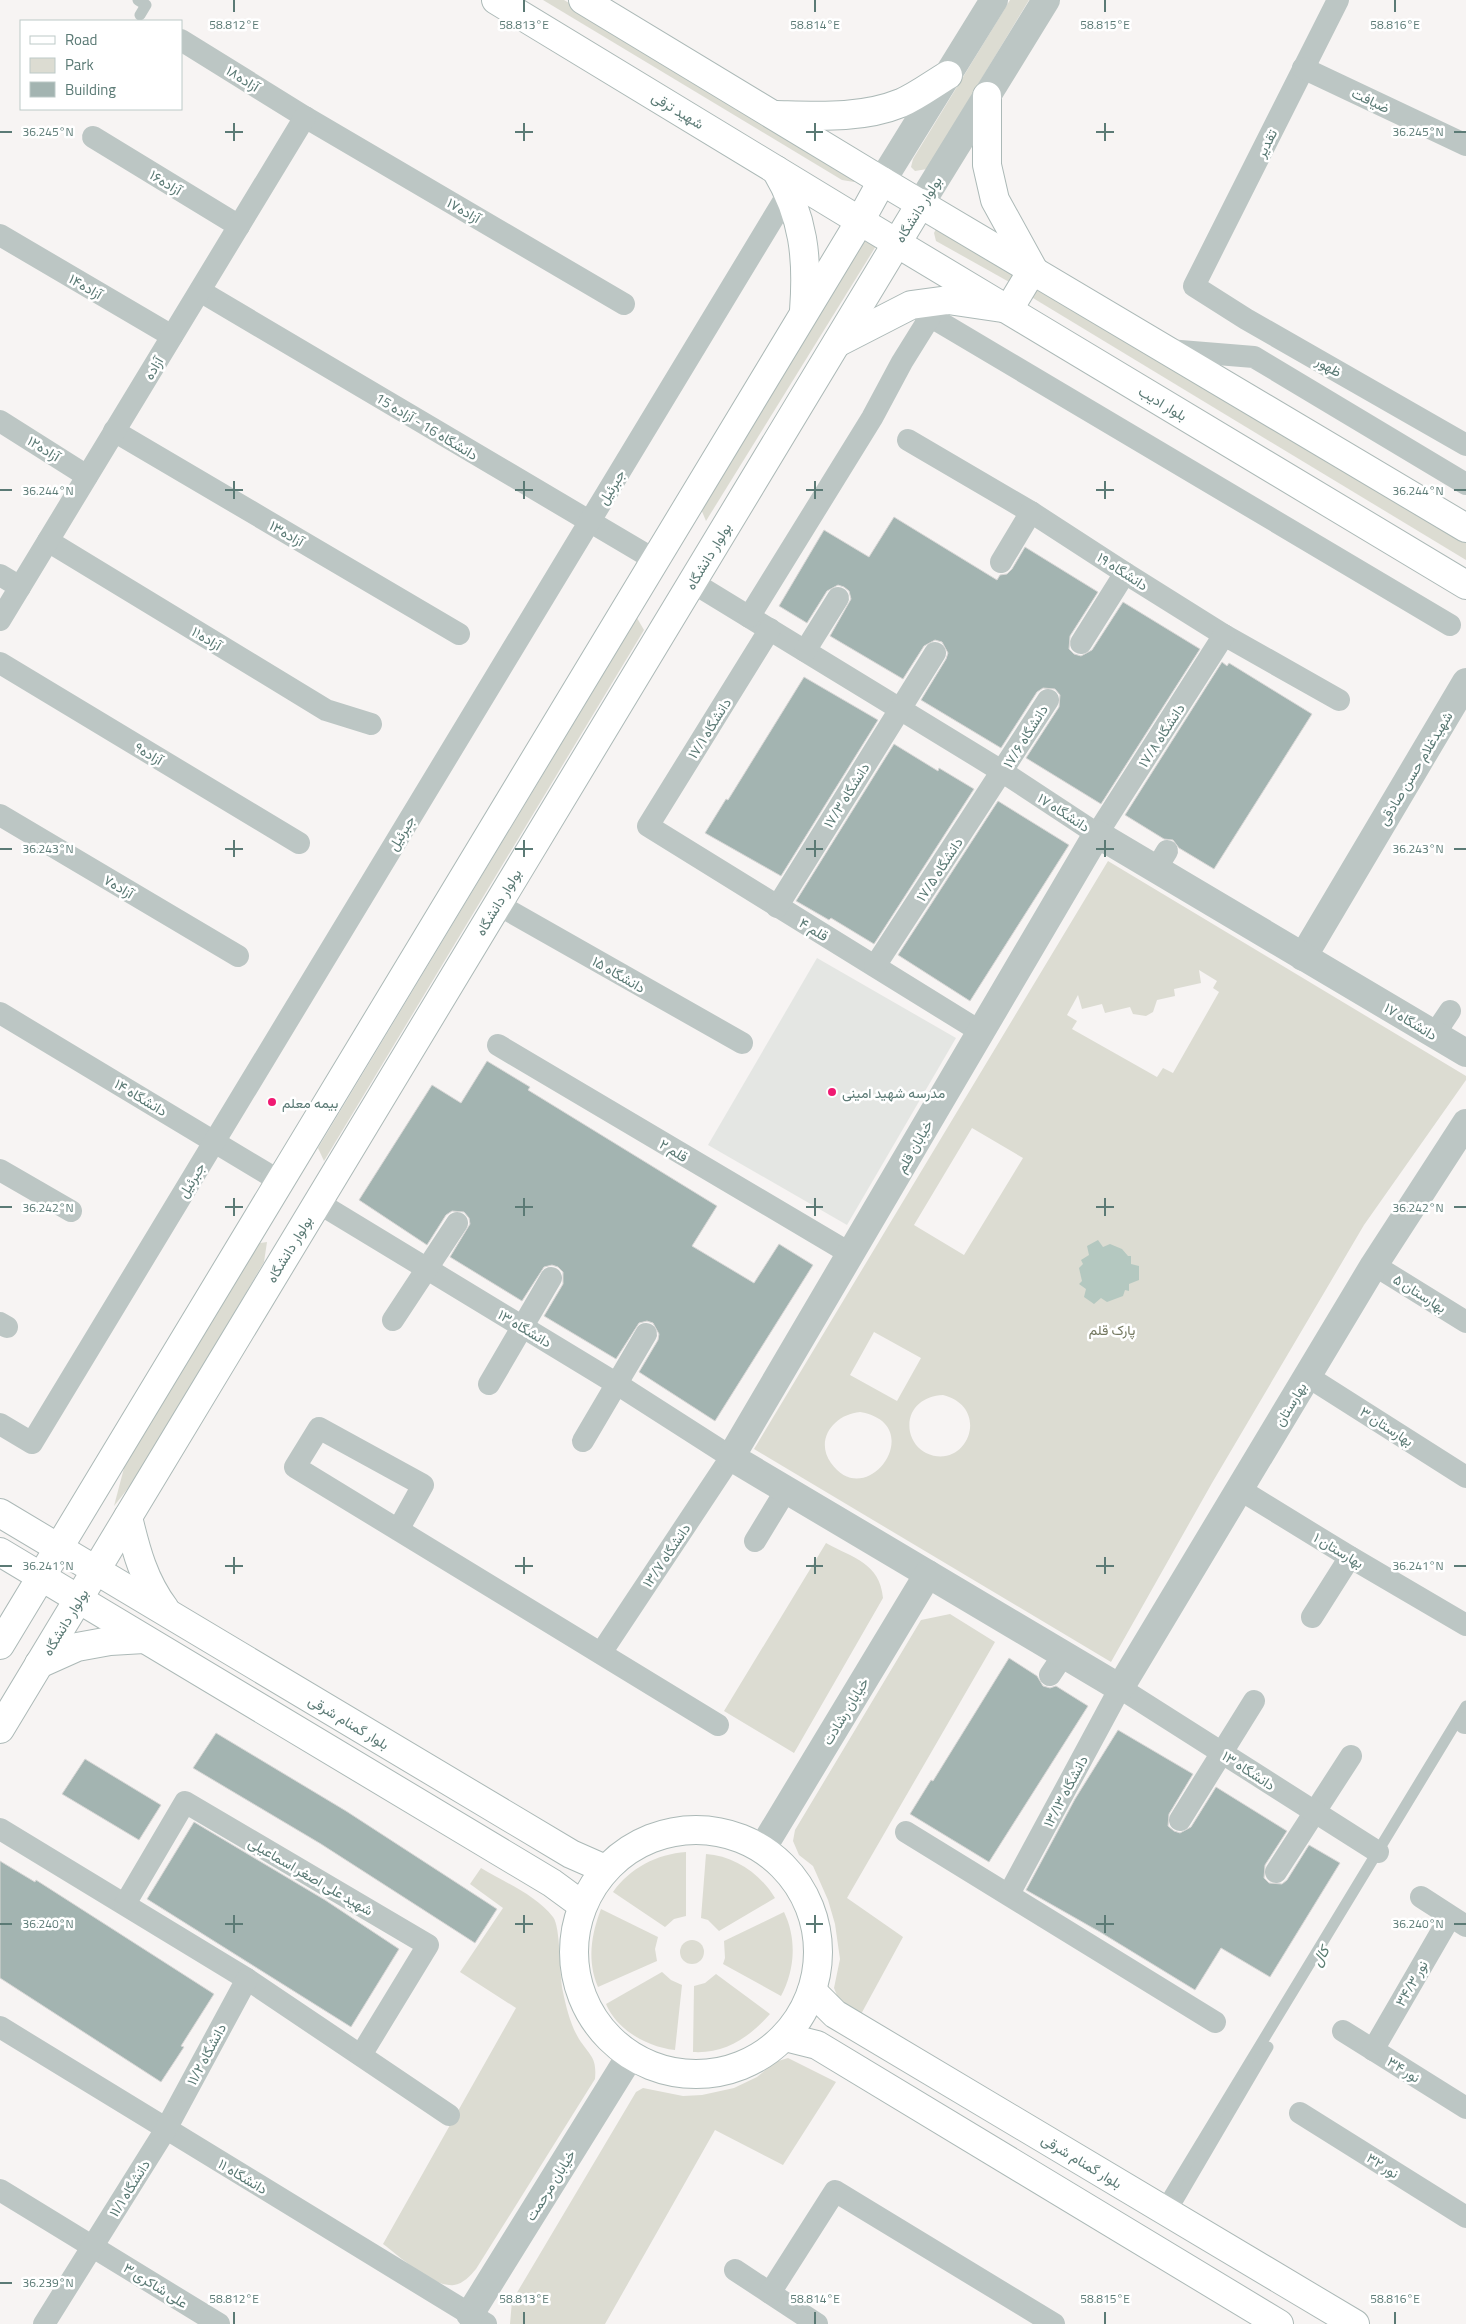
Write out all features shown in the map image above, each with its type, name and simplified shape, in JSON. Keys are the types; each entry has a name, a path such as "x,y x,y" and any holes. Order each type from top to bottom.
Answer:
{"main road":[{"name":"شهید ترقی","path":"496,0 860,221"},
{"path":"583,0 882,181 1466,528"},
{"path":"772,114 827,117 863,113 901,103 948,75"},
{"path":"987,96 987,165 995,200 1033,269"},
{"path":"775,169 789,192 799,218 805,246 806,284 804,314"},
{"path":"0,1645 804,314 882,181"},
{"name":"بولوار دانشگاه","path":"0,1729 316,1202 921,204"},
{"name":"بلوار ادیب","path":"860,221 898,242 1466,585"},
{"path":"837,343 948,300 1008,309 1033,269"},
{"name":"بلوار گمنام شرقی","path":"0,1513 571,1854 606,1869"},
{"path":"128,1517 140,1564 151,1591 169,1614"},
{"path":"0,1552 552,1882 582,1906"},
{"path":"39,1664 77,1647 110,1641 144,1639"},
{"path":"697,1830 731,1835 762,1849 787,1870 801,1890 816,1927 818,1960 812,1992 801,2016 785,2037 751,2061 711,2074 669,2071 630,2056 604,2033 585,2005 574,1972 574,1938 582,1906 592,1887 606,1869 632,1848 663,1834 697,1830"},
{"name":"بلوار گمنام شرقی","path":"812,1992 836,2014 1169,2203 1356,2324"},
{"path":"785,2037 818,2045 1279,2324"},
{"path":"1144,2242 1169,2203"}],"street":[{"path":"882,181 994,0"},
{"name":"بولوار دانشگاه","path":"921,204 1046,0"},
{"name":"تقدیر","path":"1194,286 1338,0"},
{"name":"آزاده۱۸","path":"182,41 305,117"},
{"name":"ضیافت","path":"1303,68 1466,145"},
{"name":"آزاده","path":"0,620 305,117"},
{"name":"آزاده۱۷","path":"305,117 624,304"},
{"name":"آزاده۱۶","path":"93,137 239,226"},
{"name":"جبرئیل","path":"0,1424 32,1443 789,192"},
{"name":"آزاده۱۴","path":"0,235 172,336"},
{"name":"ظهور","path":"1194,286 1466,445"},
{"name":"دانشگاه 16 - آزاده 15","path":"200,291 655,560"},
{"path":"750,617 872,418 902,362 921,311 1450,625"},
{"path":"1168,350 1254,356 1466,484"},
{"name":"آزاده۱۲","path":"0,421 87,476"},
{"name":"آزاده۱۳","path":"114,432 459,634"},
{"name":"دانشگاه ۱۹","path":"908,440 1032,512 1224,635 1339,700"},
{"path":"1001,562 1032,512"},
{"name":"آزاده۱۱","path":"48,542 326,710 370,724"},
{"path":"1081,643 1125,573"},
{"path":"0,575 20,587"},
{"name":"دانشگاه ۱۷","path":"692,582 1003,772 1097,834 1162,860 1303,957 1466,1053"},
{"path":"805,651 838,598"},
{"name":"دانشگاه ۱۷/۱","path":"648,826 770,629"},
{"name":"دانشگاه ۱۷/۸","path":"1097,834 1224,635"},
{"name":"دانشگاه ۱۷/۳","path":"777,907 935,653"},
{"name":"آزاده۹","path":"0,663 299,843"},
{"name":"شهیدغلام حسن صادقی","path":"1303,957 1466,682"},
{"name":"دانشگاه ۱۷/۶","path":"1003,772 1048,700"},
{"name":"دانشگاه ۱۷/۵","path":"875,966 1003,772"},
{"name":"آزاده۷","path":"0,815 238,956"},
{"name":"قلم ۴","path":"648,826 981,1032"},
{"name":"خیابان قلم","path":"732,1457 1097,834"},
{"name":"دانشگاه ۱۵","path":"497,904 742,1043"},
{"path":"1434,1035 1450,1011"},
{"name":"دانشگاه ۱۴","path":"0,1013 281,1182"},
{"name":"قلم ۲","path":"498,1045 850,1254"},
{"name":"بهارستان","path":"1120,1688 1374,1264 1466,1123"},
{"path":"0,1170 72,1211"},
{"name":"دانشگاه ۱۳","path":"316,1202 617,1384 732,1457"},
{"path":"394,1320 457,1223"},
{"name":"بهارستان ۵","path":"1374,1264 1466,1322"},
{"path":"489,1384 551,1278"},
{"path":"582,1441 646,1334"},
{"name":"بهارستان ۳","path":"1307,1376 1466,1477"},
{"path":"398,1530 423,1485 319,1428 295,1467 398,1530 601,1654 718,1725"},
{"path":"732,1457 928,1574 1057,1665 1120,1688"},
{"name":"دانشگاه ۱۳/۷","path":"601,1654 732,1457"},
{"name":"بهارستان ۱","path":"1239,1489 1466,1625"},
{"path":"755,1541 786,1490"},
{"path":"1312,1616 1350,1557"},
{"name":"خیابان رشادت","path":"762,1849 928,1574"},
{"name":"دانشگاه ۱۳","path":"1120,1688 1378,1852"},
{"name":"دانشگاه ۱۳/۱۳","path":"1009,1894 1120,1688"},
{"path":"1180,1820 1254,1701"},
{"path":"1276,1872 1351,1756"},
{"name":"شهید علی اصغر اسماعیلی","path":"125,1904 185,1802 428,1944 361,2055"},
{"path":"0,1829 247,1979 449,2115"},
{"path":"906,1832 1215,2022"},
{"path":"1420,1897 1458,1921"},
{"name":"نور ۳۴/۳","path":"1373,2050 1458,1921"},
{"name":"دانشگاه ۱۱/۲","path":"166,2130 247,1979"},
{"name":"دانشگاه ۱۱","path":"0,2027 478,2319"},
{"name":"نور ۳۴","path":"1343,2031 1466,2108"},
{"name":"خیابان مرحمت","path":"478,2319 630,2056"},
{"name":"نور ۳۲","path":"1300,2113 1466,2217"},
{"name":"دانشگاه ۱۱/۱","path":"44,2324 166,2130"},
{"name":"علی شاکری ۳","path":"0,2190 219,2324"},
{"path":"770,2293 835,2191 1054,2324"},
{"path":"735,2270 817,2324"}],"lane":[{"path":"138,0 146,5 140,15"},
{"path":"1169,2203 1378,1852 1466,1718"},
{"path":"1169,2203 1249,2080 1466,1718"}],"shaded area":[{"name":"مدرسه شهید امینی","path":"817,958 956,1038 847,1225 708,1145"},
{"path":"1098,1240 1103,1247 1110,1244 1122,1249 1128,1256 1131,1256 1131,1264 1139,1266 1139,1280 1129,1284 1129,1291 1125,1290 1123,1296 1107,1302 1101,1298 1094,1304 1084,1297 1086,1289 1079,1284 1082,1281 1079,1268 1083,1264 1081,1260 1089,1255 1087,1246"}],"green space":[{"path":"543,0 564,0 853,171 857,177 854,182 842,180"},
{"path":"1010,0 1029,0 927,169 915,171 911,167 913,159"},
{"path":"936,229 1018,272 1011,283 936,241 934,233"},
{"path":"864,241 876,246 706,521 701,509"},
{"path":"1036,281 1466,541 1466,560 1028,295"},
{"path":"637,618 644,630 324,1161 318,1148"},
{"name":"پارک قلم","path":"1108,861 1466,1076 1466,1080 1364,1225 1212,1483 1111,1662 754,1449","holes":["1199,970 1217,981 1213,988 1219,992 1173,1073 1163,1068 1157,1077 1072,1029 1077,1021 1067,1015 1078,995 1082,1009 1102,1004 1105,1013 1130,1007 1133,1014 1146,1016 1153,1012 1157,1000 1175,996 1174,989 1201,983","972,1128 1023,1158 964,1255 914,1225","874,1332 921,1358 897,1401 850,1375","943,1395 958,1402 967,1412 970,1424 968,1436 962,1446 953,1454 940,1456 926,1453 912,1439 909,1424 913,1411 922,1401","860,1412 880,1420 890,1432 891,1447 885,1461 874,1472 861,1478 845,1476 831,1463 826,1454 826,1437 835,1423 843,1417"]},
{"path":"267,1242 264,1262 141,1472 114,1506 129,1449 254,1244"},
{"path":"826,1543 864,1563 871,1569 881,1586 883,1598 794,1753 724,1711"},
{"path":"950,1614 995,1642 847,1898 903,1937 860,2016 838,1998 834,1988 840,1959 835,1924 828,1900 813,1866 799,1855 793,1841 795,1830 921,1620"},
{"path":"686,1852 686,1916 674,1919 665,1927 613,1892 636,1869 645,1864 675,1853"},
{"path":"706,1854 726,1858 745,1867 762,1881 775,1898 719,1931 708,1920 701,1918"},
{"path":"481,1868 538,1902 556,1922 562,1984 566,2004 576,2034 594,2061 595,2079 476,2269 461,2283 446,2285 427,2277 383,2244 516,2008 460,1972 503,1908 470,1884"},
{"path":"601,1909 658,1937 655,1949 657,1961 598,1987 591,1958 593,1938"},
{"path":"784,1912 791,1933 793,1954 789,1976 781,1996 723,1964 725,1958 724,1941"},
{"path":"692,1940 701,1943 704,1952 701,1961 692,1964 683,1961 680,1952 683,1943"},
{"path":"662,1972 671,1980 682,1985 675,2050 654,2045 634,2036 617,2022 606,2004"},
{"path":"716,1974 770,2014 745,2037 726,2047 705,2052 693,2052 694,1986 705,1983"},
{"path":"788,2058 836,2082 783,2165 715,2130 605,2324 510,2324 512,2301 636,2092 643,2088 683,2096 702,2095 734,2088 757,2077 775,2062"}],"building":[{"path":"894,517 997,580 1000,575 1007,574 1012,569 1025,547 1098,592 1070,636 1069,649 1074,654 1081,656 1092,650 1123,602 1200,649 1101,804 1026,758 1059,707 1060,695 1055,689 1043,688 1037,692 1001,748 921,700 946,659 948,653 942,642 935,640 924,646 903,679 830,636 851,599 849,591 844,587 838,585 827,591 807,623 779,606 824,530 869,557"},
{"path":"1222,662 1227,666 1229,663 1312,714 1214,869 1179,848 1173,840 1164,839 1125,815"},
{"path":"804,677 878,720 781,876 705,833 726,799 728,800"},
{"path":"894,744 938,771 939,768 974,789 874,944 831,918 829,920 796,901"},
{"path":"998,801 1069,845 970,1001 898,955"},
{"path":"487,1061 530,1087 528,1090 717,1206 692,1246 754,1283 779,1244 813,1265 715,1421 639,1372 658,1340 659,1334 653,1323 647,1321 639,1323 616,1359 544,1316 563,1284 563,1272 558,1267 552,1265 544,1267 522,1301 450,1257 470,1224 469,1218 464,1212 452,1211 446,1215 427,1245 359,1200 432,1085 461,1103"},
{"path":"1009,1658 1037,1676 1043,1686 1050,1688 1056,1686 1088,1706 989,1862 910,1814 931,1780 933,1781"},
{"path":"1118,1730 1193,1774 1169,1814 1168,1826 1174,1831 1180,1833 1191,1827 1216,1787 1287,1831 1265,1865 1264,1878 1269,1883 1282,1884 1287,1880 1309,1845 1340,1863 1270,1977 1221,1948 1195,1990 1100,1932 1026,1890 1075,1799"},
{"path":"216,1733 346,1811 497,1909 475,1943 321,1844 193,1768"},
{"path":"85,1759 161,1805 139,1840 62,1794"},
{"path":"194,1822 325,1900 399,1949 351,2027 147,1899"},
{"path":"0,1861 35,1882 36,1880 214,1994 181,2046 184,2047 161,2082 0,1978"}],"place":[{"name":"مدرسه شهید امینی","path":"832,1092"},
{"name":"بیمه معلم","path":"272,1102"}],"water label":[{"name":"کال","path":"1320,1956"}]}
